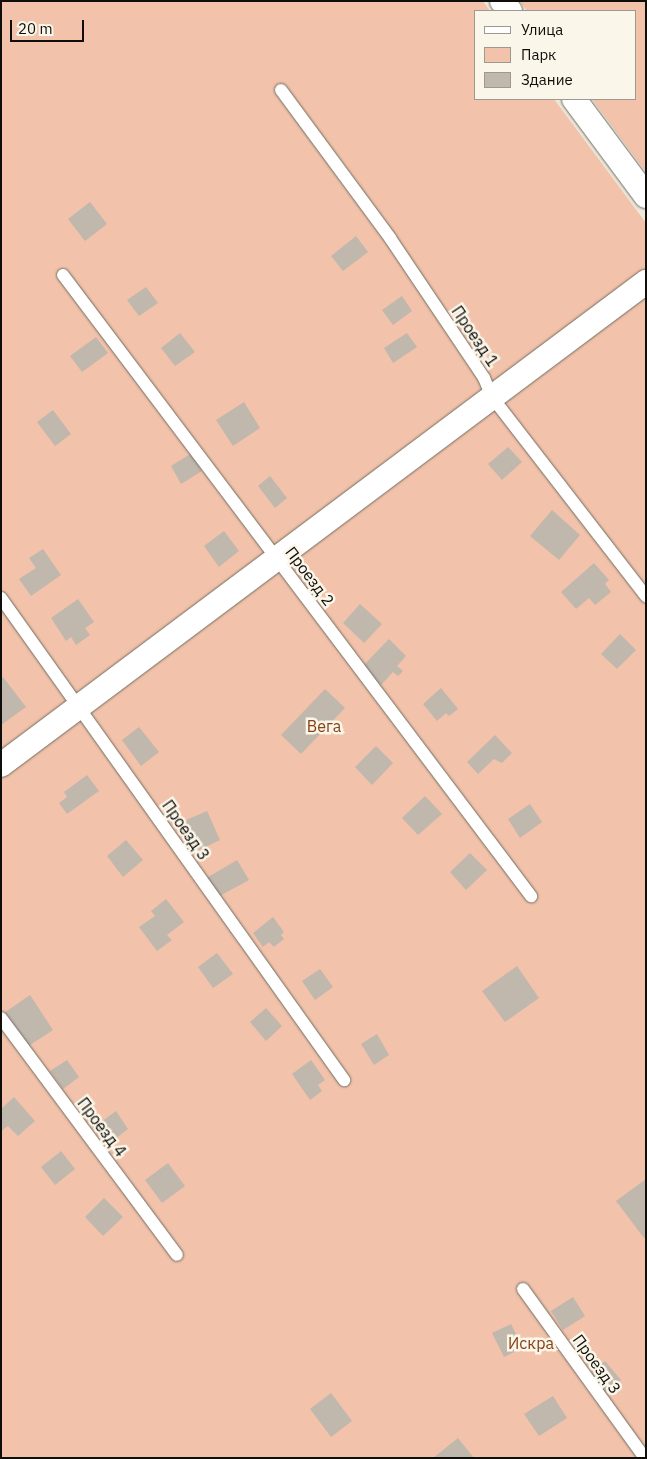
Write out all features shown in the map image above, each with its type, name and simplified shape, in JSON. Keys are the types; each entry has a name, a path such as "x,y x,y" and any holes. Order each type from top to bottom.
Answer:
{"street":[{"path":"575,100 646,196"},
{"path":"1,764 646,282"}],"lane":[{"name":"Проезд 1","path":"281,90 390,238 484,378 492,397 646,596"},
{"name":"Проезд 2","path":"63,275 531,896"},
{"name":"Проезд 3","path":"1,598 344,1080"},
{"name":"Проезд 4","path":"1,1018 177,1255"},
{"name":"Проезд 3","path":"523,1289 645,1458"}],"green space":[{"name":"Вега","path":"1,1 483,1 489,10 474,10 474,100 555,100 646,223 646,1458 1,1458"},
{"path":"520,1 646,1 646,172 593,100 637,100 637,10 526,10"}],"building":[{"path":"90,202 107,224 85,241 68,219"},
{"path":"356,236 368,252 343,271 331,256"},
{"path":"146,287 158,303 139,316 127,300"},
{"path":"402,296 412,311 393,325 382,310"},
{"path":"180,333 195,352 175,366 161,348"},
{"path":"407,333 417,347 393,363 384,348"},
{"path":"96,337 108,353 82,372 70,356"},
{"path":"244,402 260,428 233,446 216,420"},
{"path":"53,410 71,434 55,446 37,422"},
{"path":"508,447 522,462 502,480 488,464"},
{"path":"192,453 202,471 181,484 171,466"},
{"path":"270,476 287,498 275,508 258,486"},
{"path":"552,510 580,535 559,560 530,536"},
{"path":"224,531 239,551 219,567 204,546"},
{"path":"43,549 61,575 31,596 19,579 36,568 29,558"},
{"path":"594,563 609,580 605,584 611,592 595,605 589,598 576,609 561,592"},
{"path":"78,599 94,622 85,628 90,635 76,645 71,637 66,641 51,618"},
{"path":"360,604 382,624 364,643 343,623"},
{"path":"620,634 636,650 617,669 601,654"},
{"path":"389,639 406,656 397,666 403,671 398,676 393,672 381,685 362,667"},
{"path":"3,677 26,707 1,725 1,679"},
{"path":"441,688 458,709 449,716 446,713 437,721 423,704"},
{"path":"325,689 345,708 301,754 281,735"},
{"path":"139,727 159,752 141,766 122,740"},
{"path":"495,735 512,753 502,763 494,759 478,774 467,762"},
{"path":"376,746 393,763 372,785 355,767"},
{"path":"87,775 99,791 67,814 59,803 67,797 64,792"},
{"path":"425,796 442,814 418,835 402,818"},
{"path":"530,804 542,822 520,838 508,819"},
{"path":"207,811 220,840 192,853 179,823"},
{"path":"126,840 143,860 123,877 107,856"},
{"path":"470,853 487,870 466,890 450,872"},
{"path":"237,860 249,880 216,898 205,879"},
{"path":"166,899 184,922 167,935 172,940 157,951 139,927 155,916 151,911"},
{"path":"273,917 284,932 281,935 284,939 274,947 269,942 263,947 253,933"},
{"path":"217,953 233,974 213,988 198,967"},
{"path":"517,966 539,998 505,1022 482,991"},
{"path":"320,969 333,987 315,1000 302,981"},
{"path":"30,995 53,1030 27,1047 4,1013"},
{"path":"266,1008 282,1026 266,1041 250,1022"},
{"path":"377,1034 389,1055 374,1065 361,1044"},
{"path":"67,1060 79,1077 63,1089 50,1071"},
{"path":"311,1060 325,1080 318,1085 322,1091 310,1100 292,1074"},
{"path":"14,1097 35,1121 18,1136 8,1126 1,1131 1,1109"},
{"path":"116,1111 128,1129 107,1145 94,1127"},
{"path":"61,1151 75,1169 55,1185 41,1167"},
{"path":"168,1163 185,1186 162,1203 145,1180"},
{"path":"646,1179 646,1237 644,1238 616,1201"},
{"path":"104,1198 123,1217 103,1236 85,1217"},
{"path":"573,1297 585,1316 563,1330 551,1311"},
{"path":"511,1324 523,1348 504,1357 492,1333"},
{"path":"605,1361 621,1380 604,1394 588,1376"},
{"path":"331,1393 352,1421 331,1437 310,1409"},
{"path":"553,1396 567,1418 539,1436 524,1414"},
{"path":"458,1438 474,1458 433,1458"}],"park label":[{"name":"Искра","path":"531,1343"}]}
